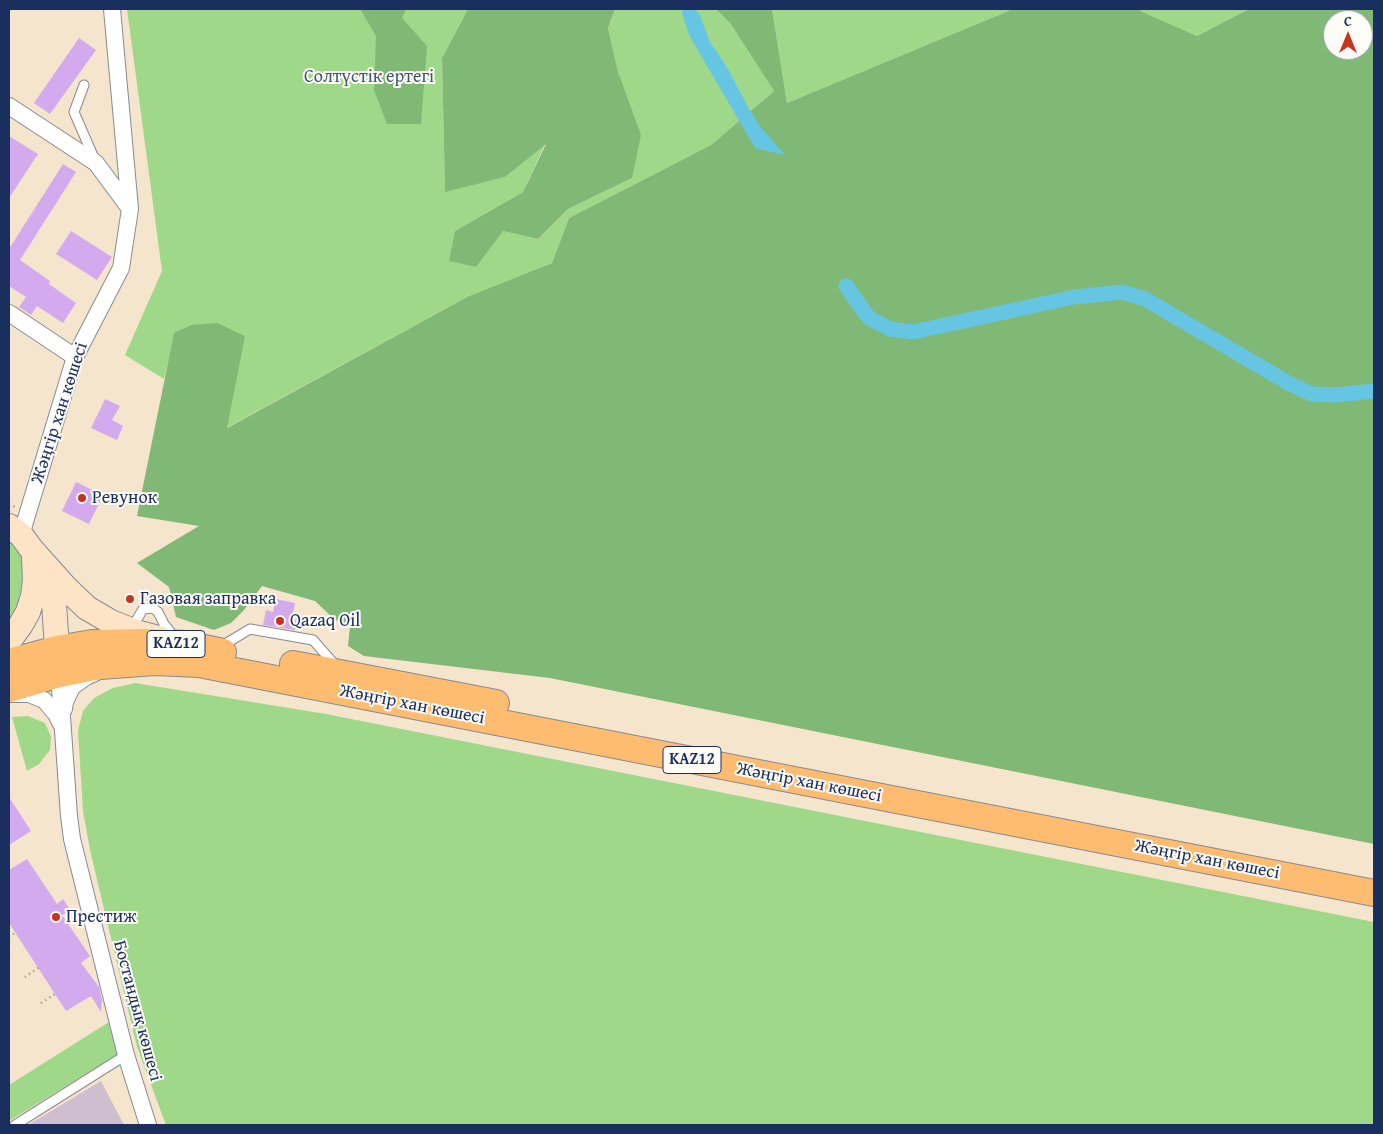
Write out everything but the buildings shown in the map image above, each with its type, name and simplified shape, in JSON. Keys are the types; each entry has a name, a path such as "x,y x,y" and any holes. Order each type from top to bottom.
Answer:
{"main road":[{"path":"21,537 66,588 87,608 118,625 136,632 186,644"},
{"path":"9,640 28,612 35,580 21,537"},
{"path":"21,537 50,587 54,604 59,674"},
{"name":"Жәңгір хан көшесі","path":"9,662 57,648 92,643 143,642 186,644 215,651 342,672 1374,877"},
{"name":"Жәңгір хан көшесі","path":"9,689 59,674 120,664 155,662 199,664 1374,893"}],"street":[{"name":"Жәңгір хан көшесі","path":"21,537 75,357 121,268 130,209 112,9"},
{"path":"9,106 96,163 130,209"},
{"path":"9,313 75,357"},
{"path":"62,728 65,702 72,687 86,677 120,664"},
{"path":"59,674 62,728"},
{"path":"9,694 29,694 44,700 56,714 62,728"},
{"name":"Бостандық көшесі","path":"62,728 72,839 126,1055 148,1125"}],"lane":[{"path":"84,85 74,112 96,163"},
{"path":"15,1125 126,1055"}],"path":[{"path":"9,937 15,933"},
{"path":"26,977 38,968"},
{"path":"41,1003 55,994"}],"shaded area":[{"path":"101,1081 124,1125 28,1125"}],"green space":[{"name":"Солтүстік ертегі","path":"127,9 468,9 442,58 445,191 505,177 546,142 523,192 455,231 503,231 538,239 568,209 632,178 618,72 608,28 615,9 716,9 730,23 774,91 711,145 569,218 552,263 469,296 226,428 191,325 175,333 164,379 125,355 162,271"},
{"path":"360,9 406,9 402,18 427,46 421,124 387,124 374,90 376,36"},
{"path":"468,9 615,9 608,28 618,72 641,135 632,178 568,209 538,239 503,231 476,267 449,261 455,231 523,192 546,144 505,177 445,192 442,58"},
{"path":"716,9 772,9 787,103 1013,9 1143,9 1140,11 1197,36 1249,9 1374,9 1374,844 550,678 364,656 348,646 350,626 334,619 315,601 262,586 244,610 231,623 214,630 176,617 169,587 137,563 199,526 137,516 174,333 191,325 217,323 245,336 227,428 469,296 552,263 569,218 711,145 774,91 730,23"},
{"path":"772,9 1013,9 787,103"},
{"path":"1143,9 1249,9 1197,36 1139,11"},
{"path":"9,536 25,560 25,576 21,601 9,621"},
{"path":"135,683 326,714 1374,922 1374,1125 166,1125 137,1047 90,850 83,811 78,731 83,711 94,698 113,688"},
{"path":"28,716 45,723 51,737 50,750 39,764 27,771 12,717"},
{"path":"109,1022 118,1054 9,1121 9,1085"}],"water":[{"path":"683,9 693,9 699,13 710,42 728,69 749,109 759,125 785,155 755,148 689,35 682,13"}],"waterway":[{"path":"846,286 869,318 890,329 913,332 1074,297 1122,292 1145,299 1290,384 1312,394 1336,395 1374,391"}],"place":[{"name":"Ревунок","path":"82,498"},
{"name":"Газовая заправка","path":"130,599"},
{"name":"Qazaq Oil","path":"280,621"},
{"name":"Престиж","path":"56,917"}]}
